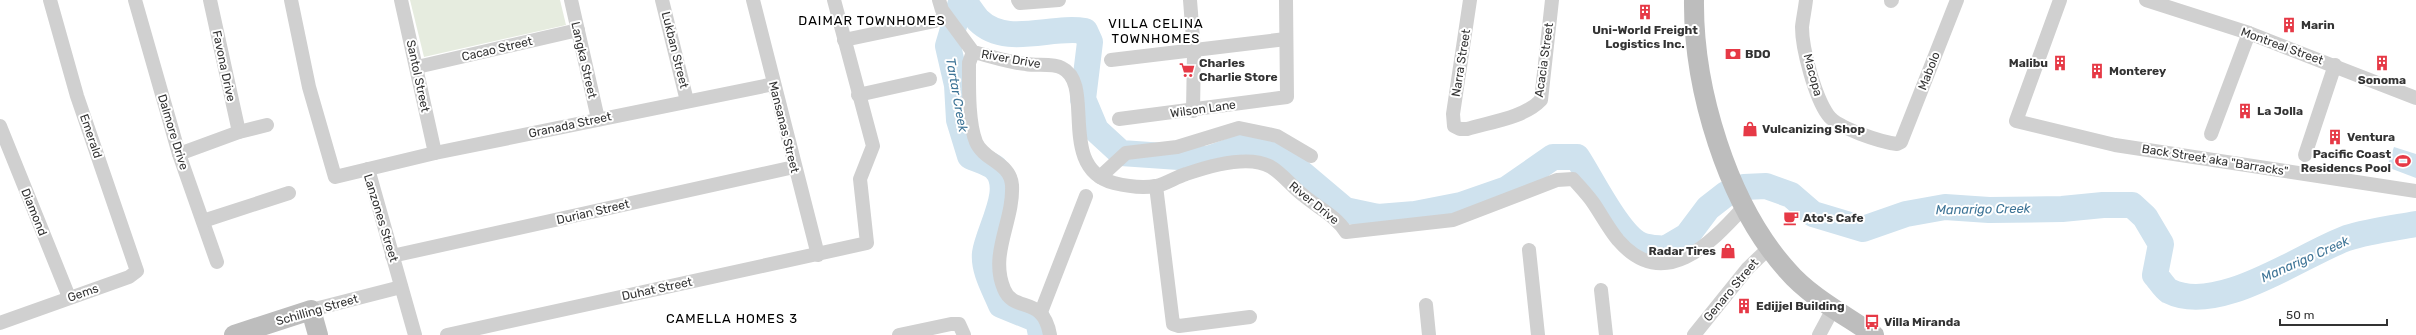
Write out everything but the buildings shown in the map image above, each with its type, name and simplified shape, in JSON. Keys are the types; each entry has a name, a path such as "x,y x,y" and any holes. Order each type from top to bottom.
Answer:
{"main road":[{"path":"1694,0 1697,53 1702,86 1711,123 1729,173 1743,204 1770,247 1787,270 1815,296 1834,307 1874,335"},
{"path":"311,310 318,335"},
{"name":"Schilling Street","path":"234,335 311,310"}],"street":[{"name":"Emerald","path":"50,0 77,96 137,271"},
{"name":"Dalmore Drive","path":"135,0 179,154 217,262"},
{"name":"Favona Drive","path":"210,0 239,132"},
{"name":"Lanzones Street","path":"291,0 309,87 335,177 368,169 415,335"},
{"name":"Santol Street","path":"401,0 435,153"},
{"name":"Langka Street","path":"570,0 598,119"},
{"name":"Lukban Street","path":"662,0 687,101"},
{"name":"Mansanas Street","path":"753,0 794,167 818,255"},
{"path":"834,0 858,95 930,79"},
{"path":"1018,0 1020,3 1059,0"},
{"path":"1190,0 1194,51 1193,111"},
{"path":"1111,60 1286,39 1286,0"},
{"name":"Narra Street","path":"1454,126 1453,114 1470,0"},
{"name":"Acacia Street","path":"1454,126 1460,129 1467,129 1524,112 1534,107 1541,100 1552,0"},
{"name":"Macopa","path":"1806,0 1802,29 1815,90 1828,116 1848,128 1891,143 1901,142"},
{"name":"Mabolo","path":"1901,142 1957,0"},
{"name":"Back Street aka \"Barracks\"","path":"2060,0 2016,122 2114,144 2416,191"},
{"name":"Montreal Street","path":"2146,0 2249,33 2335,65 2416,98"},
{"path":"844,40 939,10"},
{"name":"River Drive","path":"939,10 971,49 1025,64 1061,67 1070,73 1078,98 1078,132 1082,149 1090,166 1128,186 1156,186 1187,174 1241,160 1255,161 1271,167 1303,195 1341,223 1346,232 1453,220 1557,180 1573,179 1594,204 1618,240 1634,255 1653,264 1679,260 1698,251 1716,237 1743,204"},
{"name":"Cacao Street","path":"417,67 578,30"},
{"path":"2211,134 2249,33"},
{"name":"Wilson Lane","path":"1119,119 1193,111 1287,97 1286,39"},
{"path":"971,49 969,64 974,135 981,150 1007,170 1012,185 1009,214 999,257 1001,279 1004,290 1010,298 1041,312 1046,319 1050,335"},
{"path":"2305,155 2335,65"},
{"name":"Granada Street","path":"368,169 435,153 774,84"},
{"name":"Duhat Street","path":"447,335 818,255 867,243 860,179 873,146 858,95"},
{"path":"179,154 239,132 267,125"},
{"name":"Diamond","path":"0,126 69,297"},
{"path":"1103,174 1126,153 1177,147 1239,128 1277,136 1311,156"},
{"name":"Durian Street","path":"392,256 794,167"},
{"path":"1156,186 1174,324 1179,326 1250,317"},
{"path":"203,221 289,193"},
{"path":"1041,312 1086,196"},
{"name":"Genaro Street","path":"1694,335 1748,268 1770,247"},
{"path":"1529,250 1538,335"},
{"name":"Gems","path":"0,323 69,297 129,277 137,271"},
{"name":"Schilling Street","path":"311,310 401,287"},
{"path":"1601,290 1606,335"},
{"path":"1426,305 1430,335"},
{"path":"1819,335 1834,307"},
{"path":"899,335 951,324 959,324 964,332"}],"shaded area":[{"path":"410,0 560,0 566,25 424,57"}],"water":[{"name":"Pacific Coast Residencs Pool","path":"2394,147 2416,154 2416,178 2387,167"}],"waterway":[{"name":"Manarigo Creek","path":"963,0 978,20 989,28 1002,33 1029,34 1072,30 1085,31 1090,42 1083,99 1096,130 1121,153 1208,159 1242,147 1263,147 1287,161 1345,210 1378,217 1415,214 1461,205 1507,189 1553,157 1577,157 1606,206 1624,230 1641,245 1665,249 1687,236 1708,208 1726,194 1744,187 1766,186 1791,195 1813,214 1863,229 1906,214 1945,207 1989,210 2062,209 2103,205 2132,205 2145,217 2161,244 2155,275 2169,291 2189,297 2211,296 2235,290 2347,238 2416,224"},
{"name":"Tartar Creek","path":"961,2 948,46 957,85 959,120 970,156 995,168 1001,176 1003,186 1002,198 985,253 986,266 990,280 1001,305 1038,320 1041,335"}],"place":[{"name":"Uni-World Freight Logistics Inc.","path":"1645,12"},
{"name":"Marin","path":"2289,25"},
{"name":"BDO","path":"1733,54"},
{"name":"Malibu","path":"2060,63"},
{"name":"Sonoma","path":"2382,63"},
{"name":"Charles Charlie Store","path":"1187,70"},
{"name":"Monterey","path":"2097,71"},
{"name":"La Jolla","path":"2245,111"},
{"name":"Vulcanizing Shop","path":"1750,129"},
{"name":"Ventura","path":"2335,137"},
{"name":"Pacific Coast Residencs Pool","path":"2403,161"},
{"name":"Ato's Cafe","path":"1791,218"},
{"name":"Radar Tires","path":"1728,251"},
{"name":"Edijjel Building","path":"1744,306"},
{"name":"Villa Miranda","path":"1872,322"}],"district":[{"name":"DAIMAR TOWNHOMES","path":"872,20"},
{"name":"VILLA CELINA TOWNHOMES","path":"1156,30"},
{"name":"CAMELLA HOMES 3","path":"732,318"}]}
